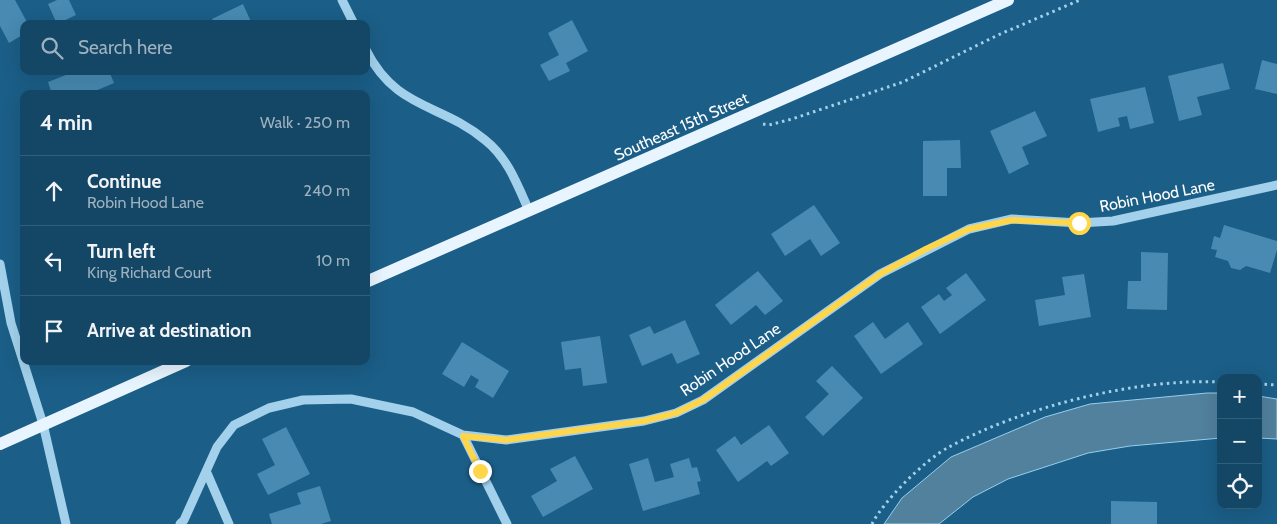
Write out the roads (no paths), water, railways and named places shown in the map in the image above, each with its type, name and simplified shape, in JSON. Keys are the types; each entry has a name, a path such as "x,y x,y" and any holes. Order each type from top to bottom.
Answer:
{"main road":[{"name":"Southeast 15th Street","path":"370,280 1008,0"},
{"path":"0,444 177,365"}],"street":[{"path":"342,0 352,20"},
{"path":"370,58 394,89 421,106 455,120 486,140 510,169 529,211"},
{"name":"Robin Hood Lane","path":"180,524 207,472 217,447 234,425 269,408 303,400 351,399 413,412 463,436 506,440 644,421 676,413 703,400 880,274 969,229 1012,220 1079,223 1114,221 1277,185"},
{"path":"0,264 11,324 20,352"},
{"path":"24,365 43,424 66,524"},
{"path":"463,436 507,524"},
{"path":"207,472 229,524"}],"water":[{"path":"1217,393 1217,438 1130,446 1088,453 1008,479 973,497 939,524 884,524 902,498 951,457 1045,417 1090,404"},
{"path":"1262,397 1277,399 1277,439 1262,438"}]}
